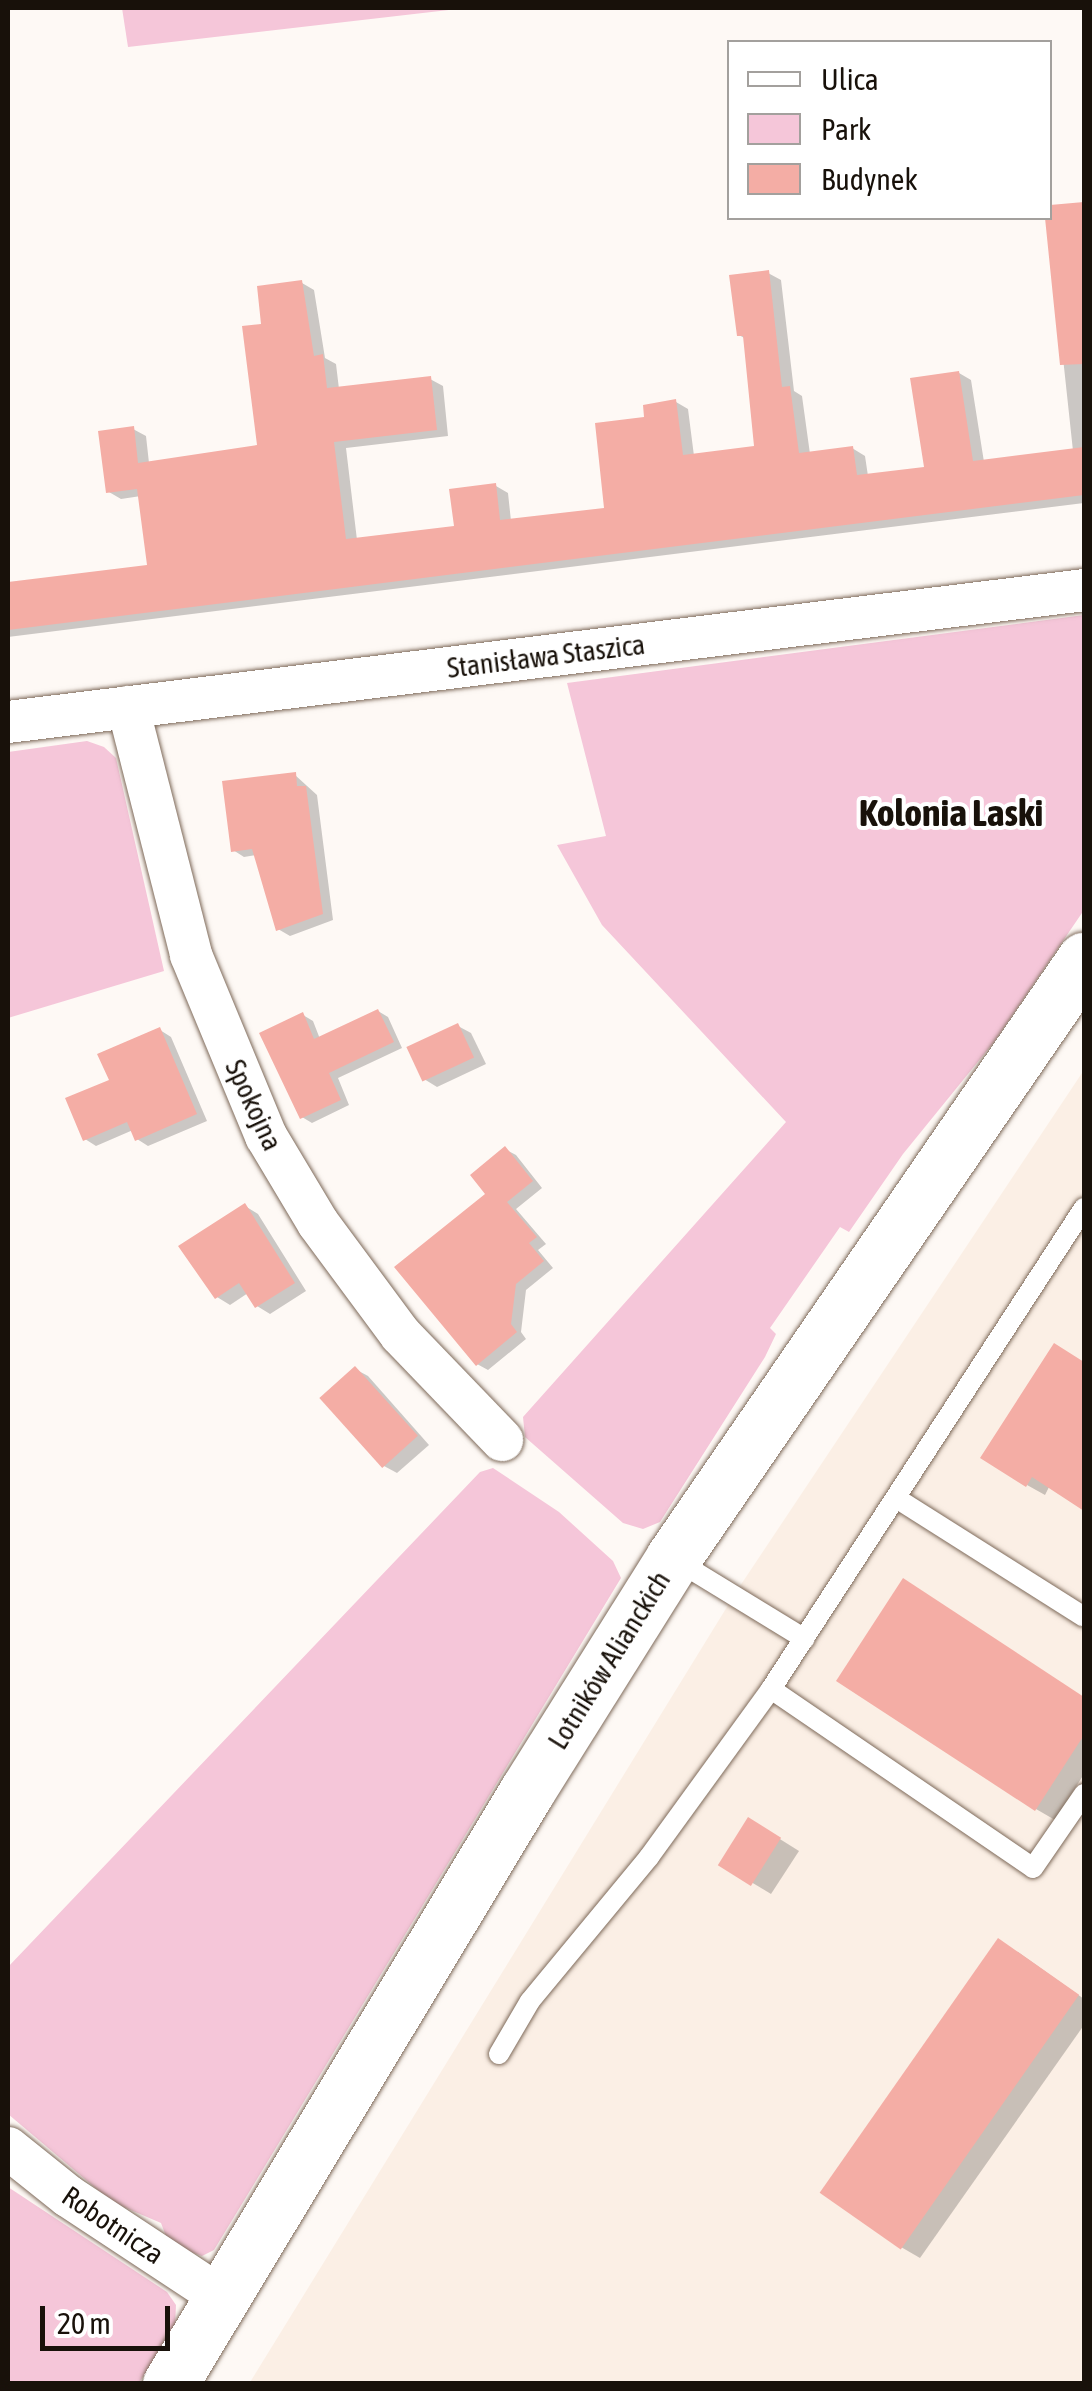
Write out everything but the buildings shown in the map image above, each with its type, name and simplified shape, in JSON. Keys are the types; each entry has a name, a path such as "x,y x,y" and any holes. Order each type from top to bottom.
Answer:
{"main road":[{"name":"Lotników Alianckich","path":"170,2384 673,1558 1084,960"}],"street":[{"name":"Stanisława Staszica","path":"8,722 1084,590"},
{"name":"Spokojna","path":"128,707 191,956 266,1136 318,1223 401,1335 502,1440"},
{"name":"Robotnicza","path":"8,2148 68,2196 221,2298"}],"lane":[{"path":"499,2054 530,2000 649,1857 770,1689 1078,1232 1084,1208"},
{"path":"896,1498 1084,1616"},
{"path":"673,1558 804,1639"},
{"path":"770,1689 1033,1868 1084,1794"}],"shaded area":[{"path":"1084,1070 1084,2383 249,2384 738,1589"}],"green space":[{"path":"122,8 466,8 128,47"},
{"path":"1084,615 1084,910 994,1042 903,1154 849,1232 840,1227 770,1328 776,1334 765,1357 660,1522 643,1529 623,1523 525,1437 523,1417 786,1122 602,925 557,845 606,836 567,683"},
{"path":"87,741 104,747 116,758 164,971 8,1018 8,752"},
{"path":"493,1468 559,1512 613,1561 621,1578 214,2250 202,2256 169,2244 161,2223 112,2202 8,2114 8,1967 480,1472"},
{"path":"8,2187 167,2292 176,2305 175,2326 139,2383 8,2383"}],"district":[{"name":"Kolonia Laski","path":"951,813"}]}
